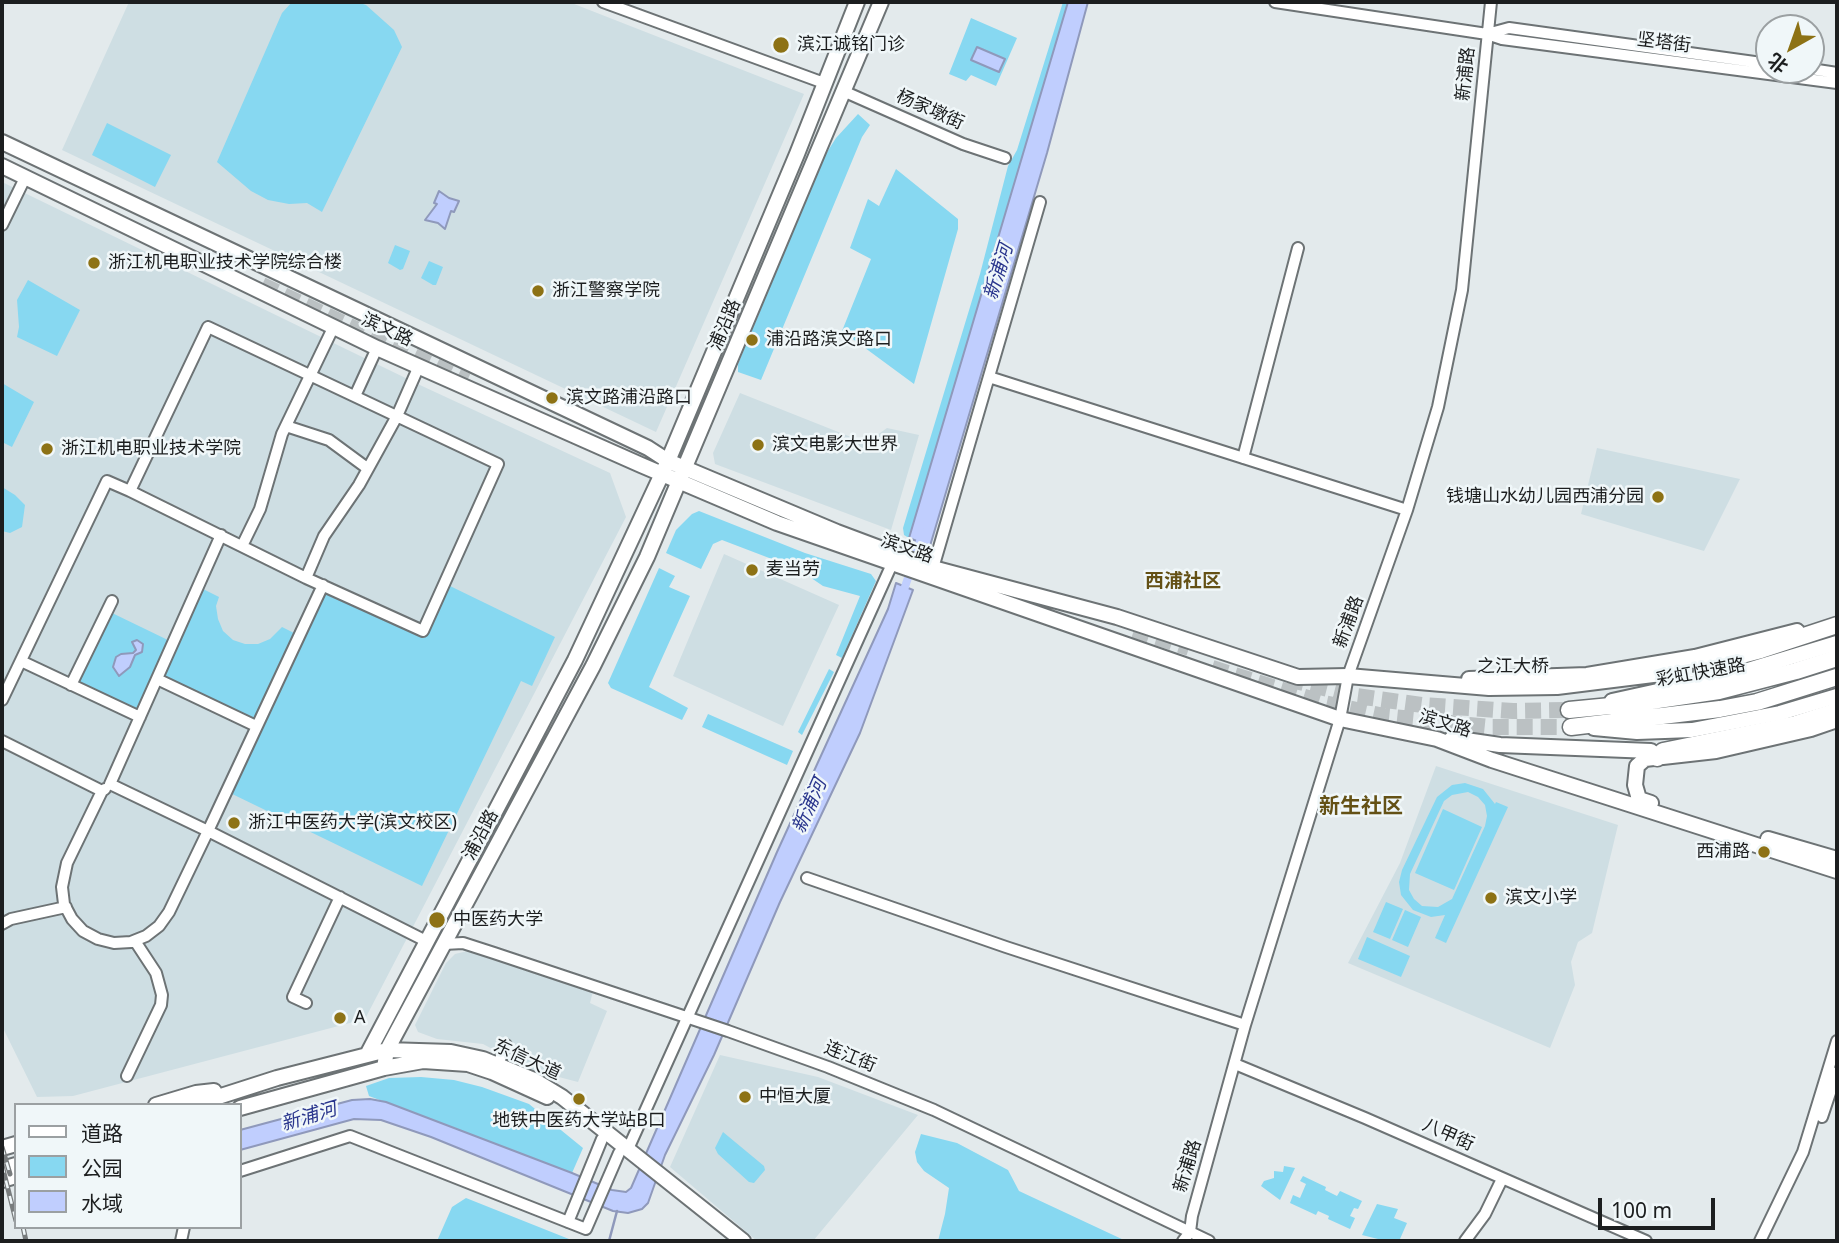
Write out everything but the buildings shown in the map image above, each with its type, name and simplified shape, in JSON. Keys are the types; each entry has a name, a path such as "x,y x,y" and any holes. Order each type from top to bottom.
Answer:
{"highway":[{"path":"1677,672 1751,653 1837,625"},
{"name":"彩虹快速路","path":"1569,710 1630,705 1719,691 1796,671 1837,657"},
{"name":"彩虹快速路","path":"1576,727 1757,702 1837,677"},
{"path":"1657,758 1663,751 1796,724 1837,711"}],"main road":[{"name":"浦沿路","path":"367,1055 575,660 665,468 858,2"},
{"name":"浦沿路","path":"384,1068 387,1050 593,666 647,557 881,2"},
{"name":"滨文路","path":"2,142 648,448 665,468"},
{"name":"滨文路","path":"2,166 377,348 888,559 1340,719 1437,739 1492,760 1837,871"},
{"name":"滨文路","path":"931,572 1117,617 1298,677 1348,676"},
{"path":"1401,681 1587,675 1695,657 1762,641 1837,618"},
{"path":"1569,710 1735,674 1837,643"},
{"name":"之江大桥","path":"1348,676 1489,688 1558,687 1677,672"},
{"path":"1576,727 1637,732 1692,730 1780,713 1837,696"},
{"path":"1837,720 1811,729 1716,751 1645,759 1637,766 1635,785 1639,799 1837,859"},
{"path":"1392,729 1500,745 1651,751 1657,758"},
{"name":"东信大道","path":"199,1103 387,1050 451,1052 498,1064 534,1080 562,1097 728,1241"},
{"path":"367,1055 384,1068"},
{"name":"东信大道","path":"242,1107 384,1068 423,1061 468,1064 543,1094 630,1157"},
{"name":"东信大道","path":"163,1103 196,1093 250,1087"},
{"name":"东信大道","path":"660,1181 743,1241"}],"street":[{"path":"603,2 824,83"},
{"name":"坚塔街","path":"1275,2 1487,34 1502,39 1837,83"},
{"name":"新浦路","path":"1186,1237 1245,1025 1340,719 1348,676 1407,510 1438,407 1462,290 1491,2"},
{"name":"坚塔街","path":"1487,34 1509,28 1755,62"},
{"name":"杨家墩街","path":"843,91 963,144 1004,158"},
{"path":"2,225 25,178"},
{"path":"931,572 1040,202"},
{"path":"1243,458 1298,248"},
{"path":"242,546 260,509 286,426 334,326"},
{"path":"2,700 107,481 306,578 423,631 498,464 208,327 130,491"},
{"path":"355,396 377,348"},
{"path":"306,578 324,536 359,485 397,416 419,366"},
{"path":"989,377 1407,510"},
{"path":"286,426 329,440 367,468"},
{"path":"221,535 140,717 64,871 62,887 66,907 77,925 90,936 114,943 135,941 153,932 164,919 323,585"},
{"path":"242,1170 350,1136 586,1229 605,1186 630,1157 888,559"},
{"path":"71,685 112,601"},
{"path":"21,661 140,717"},
{"path":"157,679 256,726"},
{"path":"2,741 208,831 426,941"},
{"path":"807,878 1245,1025"},
{"path":"306,1003 293,997 340,897"},
{"path":"2,924 12,919 66,907"},
{"path":"453,926 463,943"},
{"path":"127,1076 161,1005 162,995 156,973 135,941"},
{"name":"连江街","path":"444,944 463,943 828,1067 934,1110 1186,1237 1209,1241"},
{"path":"1767,1241 1807,1158 1834,1077 1837,1041"},
{"path":"498,1064 506,1045"},
{"name":"八甲街","path":"1235,1064 1646,1241"},
{"path":"1760,1241 1803,1152 1834,1077"},
{"path":"568,1222 602,1139"},
{"path":"1465,1241 1485,1214 1502,1179"}],"shaded area":[{"name":"浙江警察学院","path":"129,2 569,2 804,94 656,432 62,150"},
{"name":"浙江中医药大学(滨文校区)","path":"2,182 422,386 610,473 626,517 365,1019 73,1096 37,1097 2,1026"},
{"path":"740,393 866,443 887,428 919,435 891,530 715,464 713,453"},
{"name":"钱塘山水幼儿园西浦分园","path":"1597,448 1740,479 1704,551 1581,514"},
{"path":"724,554 839,605 783,726 673,676"},
{"name":"滨文小学","path":"1436,766 1618,825 1592,933 1578,942 1571,962 1575,985 1550,1048 1348,963 1400,863"},
{"path":"472,950 593,991 590,1003 607,1011 578,1082 532,1070 483,1044 437,1039 418,1032 415,1025 446,963 455,954"},
{"path":"720,1055 818,1077 918,1115 813,1241 757,1241 670,1167"}],"green space":[{"path":"292,2 357,2 366,5 394,30 402,47 322,212 307,203 289,204 268,200 251,191 217,162 282,13"},
{"path":"1063,2 1068,2 909,538 904,535 903,528 980,274 1008,166 1017,150"},
{"path":"971,18 1017,38 996,86 971,75 966,81 949,74"},
{"path":"858,114 870,125 862,137 761,380 738,372 738,364 824,157 836,138"},
{"path":"107,123 171,155 155,187 92,155"},
{"path":"896,169 958,219 958,229 914,384 842,331 871,259 850,248 868,199 879,206"},
{"path":"395,245 410,251 403,269 400,270 388,263"},
{"path":"429,261 443,267 436,285 421,278"},
{"path":"28,280 80,310 57,356 17,337 17,300"},
{"path":"2,383 34,402 12,447 2,442"},
{"path":"2,487 25,505 22,527 10,533 2,531"},
{"path":"699,511 805,553 871,574 876,581 842,658 836,655 860,596 823,586 798,569 722,540 713,544 701,569 666,553 676,530 692,514"},
{"path":"659,568 675,576 669,587 690,596 649,687 688,708 682,720 611,688 608,683"},
{"path":"450,586 555,637 532,686 521,681 422,886 228,792 325,590 424,638"},
{"path":"203,589 219,597 216,606 218,619 223,631 233,640 258,644 270,639 282,627 298,635 256,721 162,675"},
{"path":"110,612 172,642 137,714 75,683"},
{"path":"829,669 834,672 802,735 798,732"},
{"path":"708,714 793,751 787,765 702,727"},
{"path":"1465,783 1483,789 1495,804 1496,802 1508,807 1446,943 1435,938 1445,915 1431,917 1413,910 1401,895 1399,882 1402,870 1437,797 1452,785","holes":["1468,792 1478,797 1485,805 1485,826 1452,899 1438,907 1422,906 1409,890 1410,874 1444,801 1452,795"]},
{"path":"1443,809 1482,827 1454,890 1415,873"},
{"path":"1386,902 1403,909 1390,939 1373,932"},
{"path":"1405,910 1421,917 1408,947 1392,940"},
{"path":"1367,937 1410,956 1401,977 1358,959"},
{"path":"389,1078 454,1080 482,1087 529,1104 583,1148 572,1173 369,1096 366,1086"},
{"path":"723,1132 764,1166 765,1170 754,1183 749,1182 718,1154 715,1148"},
{"path":"921,1134 957,1143 1008,1170 1019,1191 1126,1241 938,1241 949,1188 924,1171 917,1162 915,1152"},
{"path":"1284,1166 1295,1168 1280,1200 1261,1186 1264,1181 1274,1178 1274,1171 1283,1172"},
{"path":"1303,1176 1326,1187 1325,1190 1337,1196 1340,1191 1362,1201 1350,1216 1355,1218 1350,1229 1318,1211 1316,1215 1290,1203 1293,1195 1300,1198 1306,1184 1300,1181"},
{"path":"466,1198 574,1241 437,1241 452,1207"},
{"path":"1377,1204 1398,1209 1394,1218 1407,1223 1400,1239 1386,1241 1362,1235"}],"water":[{"path":"1068,2 1088,2 1047,153 930,546 909,538"},
{"path":"977,47 1005,59 999,72 971,60"},
{"path":"439,191 459,201 454,212 451,211 445,229 438,223 425,220 437,204 434,203"},
{"path":"896,583 913,590 860,733 780,902 714,1055 665,1155 648,1203 642,1209 628,1213 613,1211 431,1137 381,1120 354,1119 242,1149 242,1129 352,1100 370,1099 386,1102 612,1190 626,1192 631,1188 777,852 888,609"},
{"path":"137,640 143,644 142,652 135,655 130,667 119,676 113,667 116,657 133,653 136,650 132,642"}],"waterway":[{"name":"新浦河","path":"902,596 923,532"},
{"path":"609,1241 617,1211"}],"tunnel":[{"path":"262,285 467,381"},
{"path":"750,505 802,524"},
{"path":"1134,630 1189,648"},
{"path":"1212,668 1324,703 1384,716 1489,727 1571,727"},
{"path":"1288,679 1356,696 1422,705 1513,711 1569,710"}],"railway":[{"path":"2,1147 10,1174"},
{"path":"2,1165 14,1213"},
{"path":"23,1229 26,1241"}],"place":[{"name":"滨江诚铭门诊","path":"781,45"},
{"name":"浙江机电职业技术学院综合楼","path":"94,263"},
{"name":"浙江警察学院","path":"538,291"},
{"name":"浦沿路滨文路口","path":"752,340"},
{"name":"滨文路浦沿路口","path":"552,398"},
{"name":"滨文电影大世界","path":"758,445"},
{"name":"浙江机电职业技术学院","path":"47,449"},
{"name":"钱塘山水幼儿园西浦分园","path":"1658,497"},
{"name":"麦当劳","path":"752,570"},
{"name":"浙江中医药大学(滨文校区)","path":"234,823"},
{"name":"西浦路","path":"1764,852"},
{"name":"滨文小学","path":"1491,898"},
{"name":"中医药大学","path":"437,920"},
{"name":"A","path":"340,1018"},
{"name":"中恒大厦","path":"745,1097"},
{"name":"地铁中医药大学站B口","path":"579,1099"}],"district":[{"name":"西浦社区","path":"1183,582"},
{"name":"新生社区","path":"1361,807"}]}
